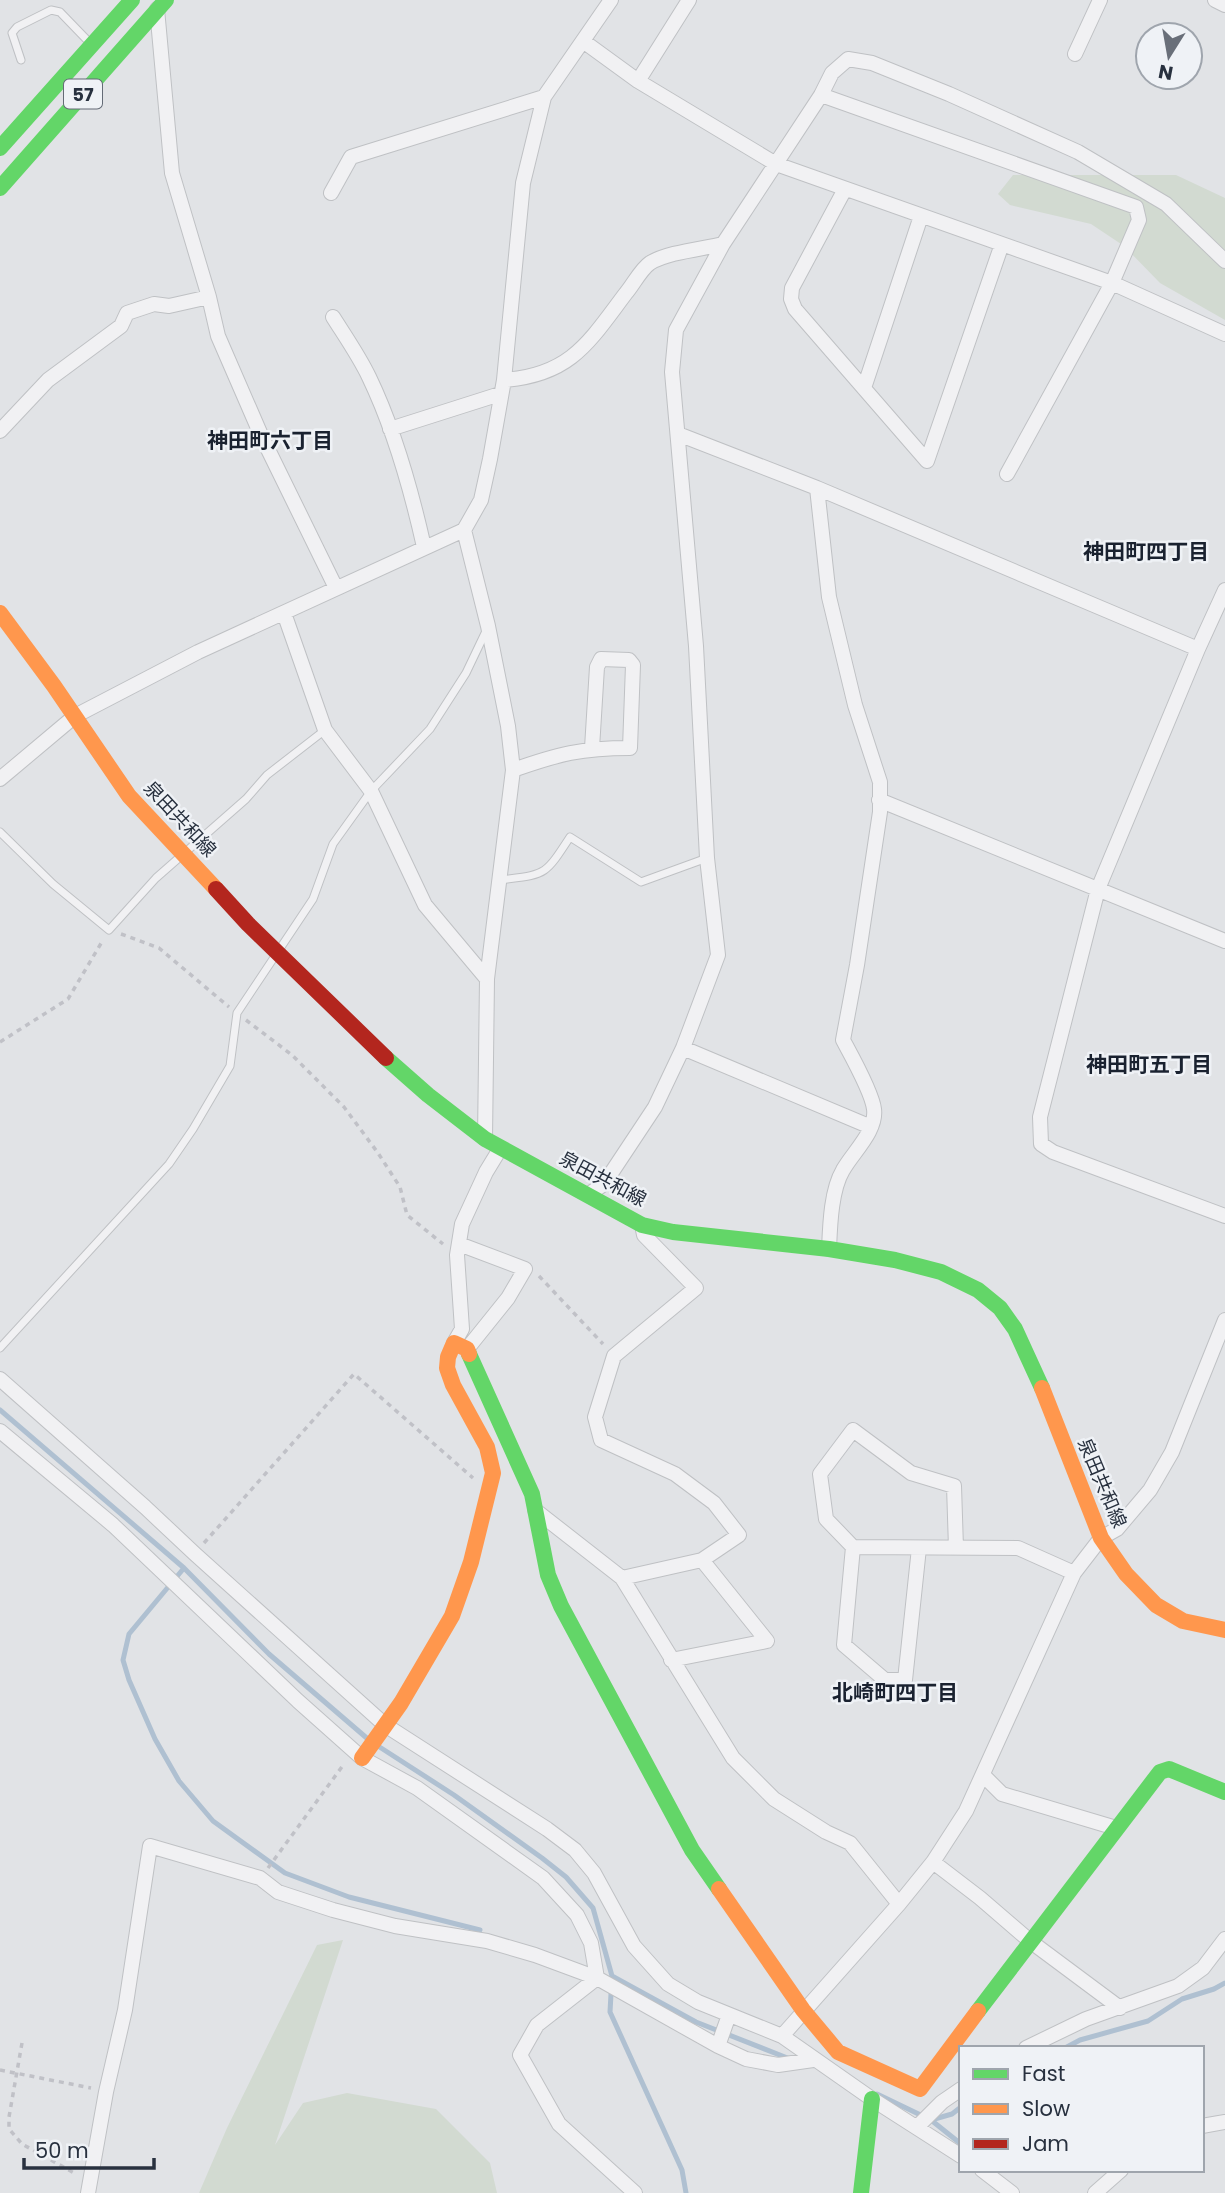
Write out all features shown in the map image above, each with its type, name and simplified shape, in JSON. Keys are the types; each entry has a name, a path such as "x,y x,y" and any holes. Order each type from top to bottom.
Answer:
{"main road":[{"name":"57","path":"0,148 132,0"},
{"name":"57","path":"0,188 162,5"},
{"name":"泉田共和線","path":"0,614 75,716 129,796 277,953 372,1046 428,1095 485,1139 642,1224 673,1232 829,1249 895,1260 942,1272 978,1290 1000,1308 1015,1329 1041,1385 1101,1538 1126,1574 1156,1605 1183,1621 1225,1630"},
{"path":"361,1752 386,1725 452,1616 471,1562 493,1473 491,1458 453,1385 447,1367 447,1357 461,1346 533,1494 548,1575 561,1606 692,1850 803,2010 838,2052 920,2090 1160,1772 1169,1769 1225,1792"},
{"path":"861,2193 872,2099"}],"street":[{"path":"638,81 689,0"},
{"path":"1075,54 1100,0"},
{"path":"1215,0 1225,5"},
{"path":"0,779 75,716 198,652 464,530 481,500 491,459 503,380 523,183 544,97 583,41 603,3"},
{"path":"162,5 172,173 218,336 261,435 336,588"},
{"path":"583,41 638,81 776,164 1112,283 1225,334"},
{"path":"589,1195 604,1184 656,1107 683,1048 718,955 706,858 696,646 672,372 676,330 723,244 821,95 832,73 848,59 872,63 950,94 1078,152 1166,204 1225,261"},
{"path":"821,95 1136,207 1139,220 1112,283 1007,474"},
{"path":"331,193 351,157 544,97"},
{"path":"845,189 792,288 791,299 795,309 927,461 1002,244"},
{"path":"864,388 921,216"},
{"path":"503,380 526,378 558,366 586,347 648,264 723,244"},
{"path":"0,431 48,380 121,326 127,313 154,303 169,306 209,297"},
{"path":"333,317 369,376 390,429 410,487 424,547"},
{"path":"390,429 500,394"},
{"path":"678,434 817,488 1198,649"},
{"path":"817,488 829,597 855,705 880,782 880,812 843,1040 875,1109 871,1127 842,1171 830,1224 829,1249"},
{"path":"464,530 488,626 508,726 513,770 487,979 485,1139"},
{"path":"1225,590 1098,889 1040,1117 1041,1144 1054,1152 1225,1216"},
{"path":"284,613 325,730 371,791 425,905 487,979"},
{"path":"513,770 555,755 592,748 630,748 633,665 629,660 601,659 597,667 592,748"},
{"path":"879,800 1225,941"},
{"path":"683,1048 871,1127"},
{"path":"461,1346 457,1255 462,1224 500,1149"},
{"path":"622,1578 702,1560 739,1535 714,1503 675,1474 601,1440 595,1417 614,1356 696,1288 644,1235 642,1224"},
{"path":"459,1244 525,1269 508,1298 461,1346"},
{"path":"782,2036 933,1863 966,1811 1074,1573 1101,1538 1118,1528 1150,1490 1172,1452 1225,1320"},
{"path":"0,1379 386,1725 575,1850 594,1873 634,1946 668,1984 698,2002 782,2036 813,2060 959,2156"},
{"path":"956,1548 954,1486 911,1473 853,1430 821,1474 826,1519 852,1547 919,1548 956,1548 1018,1548 1074,1573"},
{"path":"0,1431 113,1525 298,1701 361,1752 417,1788 543,1878 577,1915 591,1943 597,1978"},
{"path":"535,1510 622,1578 733,1758 774,1799 826,1832 850,1843 899,1904"},
{"path":"852,1547 844,1645 885,1680 905,1680 919,1548"},
{"path":"671,1660 766,1641 702,1560"},
{"path":"983,1775 1002,1794 1116,1828"},
{"path":"89,2187 106,2092 125,2010 150,1846 260,1878 278,1892 333,1910 395,1926 487,1941 535,1955 597,1978 746,2059 778,2065 813,2060"},
{"path":"933,1863 980,1898 1030,1941 1120,2008"},
{"path":"1030,2046 1086,2019 1178,1986 1203,1968 1225,1939"},
{"path":"597,1978 537,2025 520,2055 559,2124 635,2193"},
{"path":"718,2046 729,2015"},
{"path":"917,2127 942,2102 959,2090"},
{"path":"1204,2126 1225,2122"},
{"path":"985,2172 1013,2193"},
{"path":"1095,2193 1119,2172"}],"lane":[{"path":"21,60 12,33 17,27 51,10 60,12 92,45"},
{"path":"0,1348 169,1164 193,1129 230,1066 237,1013 313,899 333,844 371,791 430,729 466,673 488,626"},
{"path":"0,832 53,884 109,930 156,878 246,799 267,775 325,730"},
{"path":"500,880 534,876 550,869 570,837 641,882 706,858"}],"path":[{"path":"525,1269 534,1270 614,1356"},
{"path":"195,1555 354,1374 488,1491"},
{"path":"260,1878 361,1752"},
{"path":"22,2043 9,2129 12,2135 89,2187"},
{"path":"0,2070 106,2092"}],"shaded area":[{"path":"1013,175 1176,175 1225,198 1225,320 1160,283 1124,246 1091,224 1010,205 998,194"},
{"path":"343,1940 275,2145 303,2103 347,2093 436,2109 490,2163 497,2193 199,2193 227,2128 317,1945"}],"waterway":[{"path":"0,1410 184,1568 269,1654 369,1740"},
{"path":"184,1568 129,1634 123,1660 155,1739 179,1781 213,1821 285,1873 349,1897 480,1930"},
{"path":"378,1746 454,1795 542,1858 566,1877 593,1908 612,1976 610,2012 682,2170 686,2193"},
{"path":"612,1976 696,2022 790,2059"},
{"path":"1069,2046 1080,2040 1148,2021 1182,1999 1225,1983"},
{"path":"877,2094 931,2120 959,2142"},
{"path":"931,2120 952,2114 959,2109"}],"traffic: fast":[{"path":"0,148 132,0"},
{"path":"0,188 166,0"},
{"path":"386,1058 485,1139 642,1225 673,1232 829,1249 895,1260 941,1272 978,1290 1000,1308 1015,1329 1042,1388"},
{"path":"469,1354 532,1494 548,1575 561,1606 692,1850 719,1889"},
{"path":"978,2011 1160,1772 1169,1769 1225,1792"},
{"path":"861,2193 872,2099"}],"traffic: slow":[{"path":"0,613 129,796 216,889"},
{"path":"362,1758 401,1703 452,1616 471,1562 493,1473 487,1447 453,1385 447,1368 454,1343 467,1349 469,1354"},
{"path":"1042,1388 1101,1538 1126,1574 1156,1605 1183,1621 1225,1630"},
{"path":"719,1889 803,2010 838,2052 920,2089 978,2011"}],"traffic: jam":[{"path":"216,889 248,924 386,1058"}],"district":[{"name":"神田町六丁目","path":"270,440"},
{"name":"神田町四丁目","path":"1146,551"},
{"name":"神田町五丁目","path":"1149,1064"},
{"name":"北崎町四丁目","path":"895,1692"}]}
